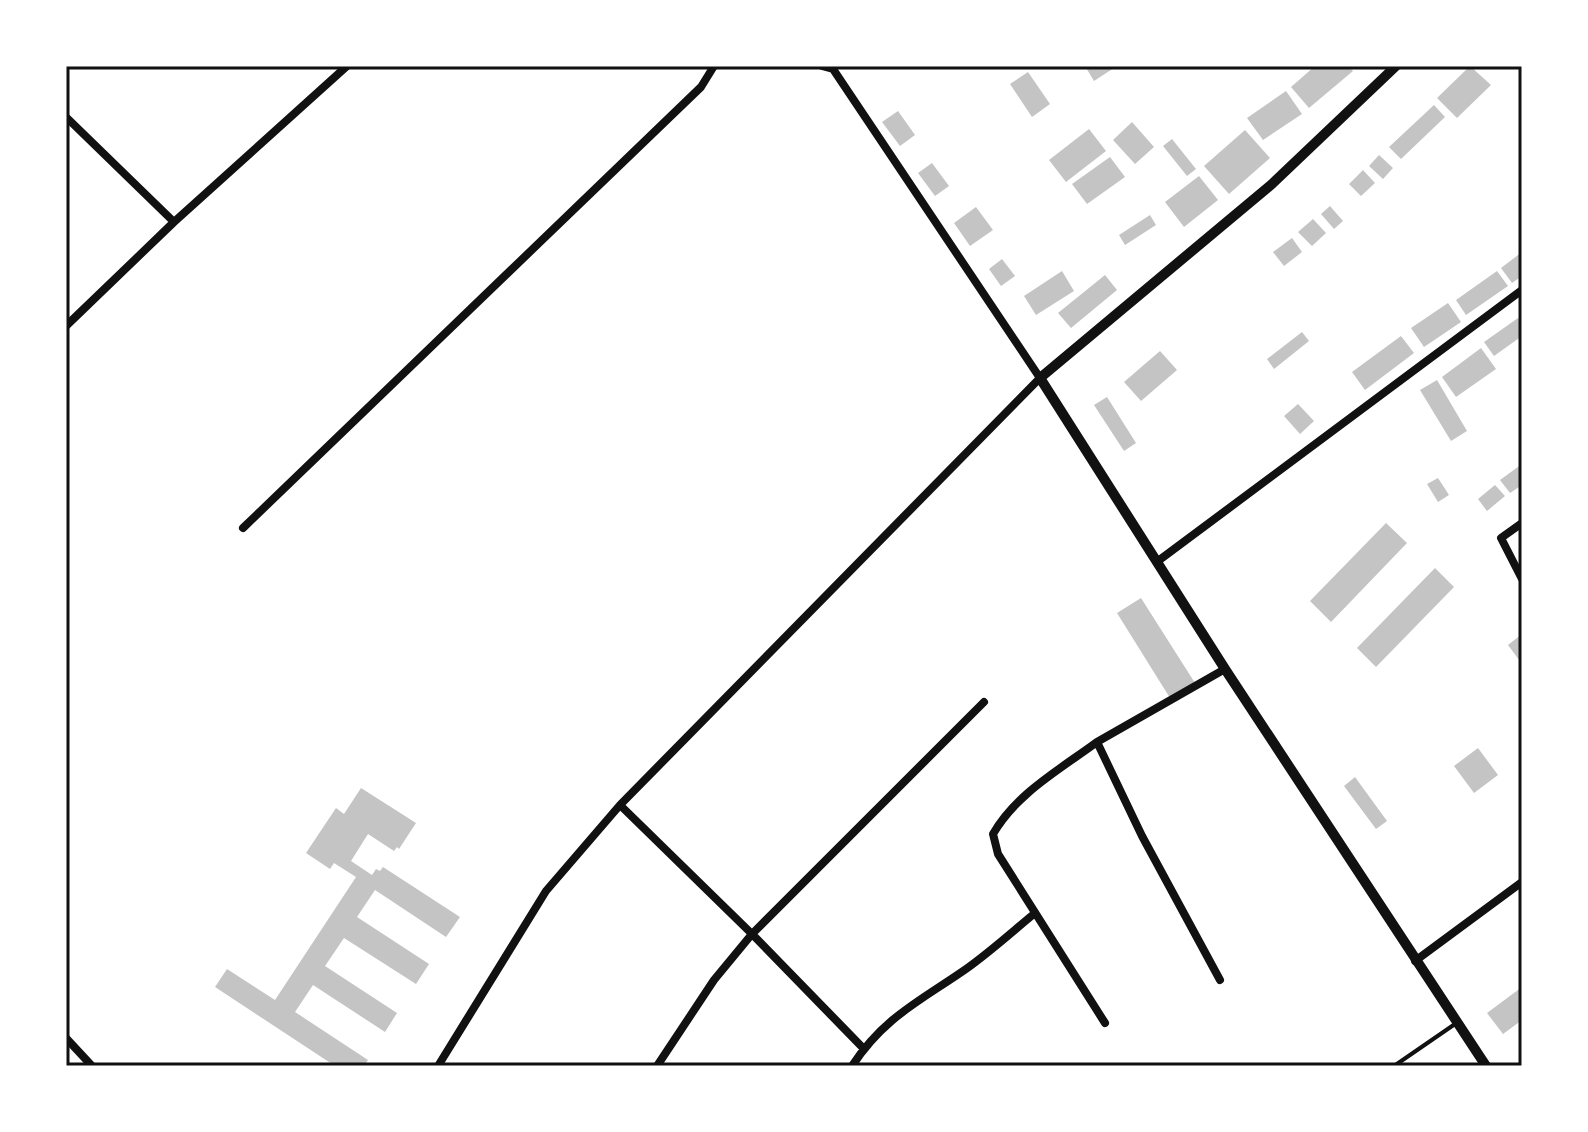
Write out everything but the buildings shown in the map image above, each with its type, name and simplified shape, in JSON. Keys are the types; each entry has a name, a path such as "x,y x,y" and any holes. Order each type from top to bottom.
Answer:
{"street":[{"path":"66,326 174,222 347,66"},
{"path":"243,528 701,87 714,66"},
{"path":"822,66 833,69 1040,378 1225,669 1486,1066"},
{"path":"438,1066 546,891 620,805 1040,378 1272,184 1396,66"},
{"path":"66,117 174,222"},
{"path":"1158,561 1522,290"},
{"path":"1522,523 1501,538 1522,579"},
{"path":"1105,1023 998,854 993,834 1004,815 1020,798 1097,742 1225,669"},
{"path":"657,1066 714,980 752,934 984,702"},
{"path":"1097,742 1142,836 1220,980"},
{"path":"620,805 864,1049"},
{"path":"1415,961 1522,882"},
{"path":"852,1066 892,1018 969,967 1035,913"},
{"path":"66,1038 92,1066"}],"lane":[{"path":"1394,1066 1456,1022"}]}
